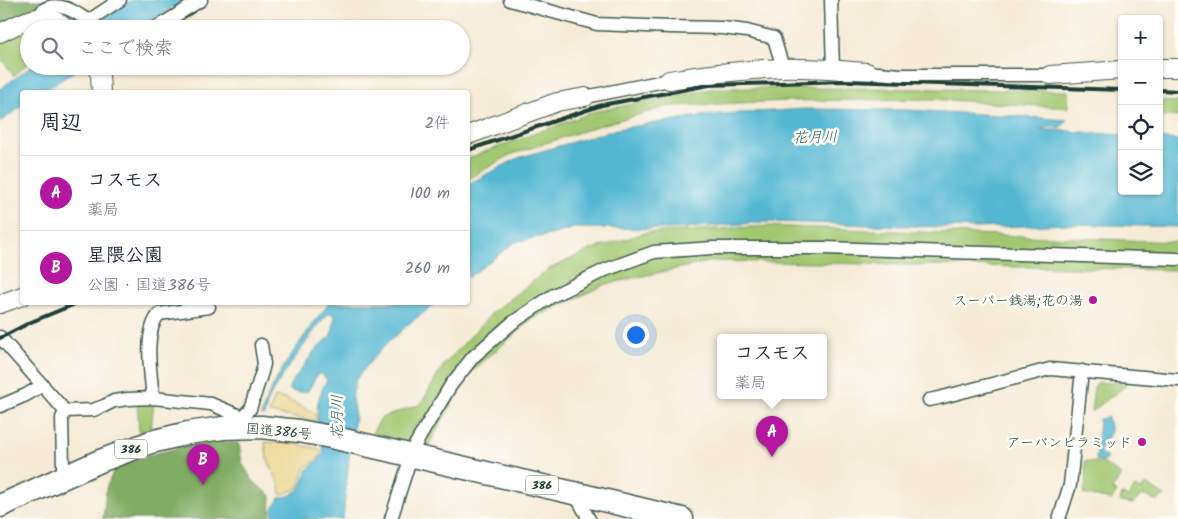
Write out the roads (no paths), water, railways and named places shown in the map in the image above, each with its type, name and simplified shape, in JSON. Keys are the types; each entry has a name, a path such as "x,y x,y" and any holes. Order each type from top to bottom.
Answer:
{"highway":[{"name":"国道386号","path":"0,506 100,461 151,442 188,433 223,428 243,422 331,437 682,519"}],"street":[{"path":"90,20 120,0"},
{"path":"169,20 201,0"},
{"path":"510,0 597,24 722,28 747,31 774,38 783,68"},
{"path":"831,0 833,70"},
{"path":"39,17 43,10 54,5 75,11 87,20"},
{"path":"29,20 48,17 54,20"},
{"path":"0,33 20,23"},
{"path":"470,134 557,102 720,72 783,68 900,75 1050,75 1118,70"},
{"path":"1163,68 1178,68"},
{"path":"100,75 101,90"},
{"path":"391,519 407,454 414,448 451,385 473,357 512,324 552,296 605,270 654,252 713,248 824,248 1178,259"},
{"path":"0,304 20,297"},
{"path":"153,398 150,345 154,320 160,308 210,307"},
{"path":"0,337 65,411"},
{"path":"65,411 93,410 114,401 153,398 211,404 243,422 250,409 264,364 262,345"},
{"path":"929,400 1050,369 1178,380"},
{"path":"1059,519 1070,484 1082,371"},
{"path":"0,406 26,395 43,385"},
{"path":"65,411 62,418 63,468 65,477"},
{"path":"582,495 580,503 589,519"}],"water":[{"path":"132,0 184,0 153,20 102,20"},
{"path":"20,75 68,75 46,90 20,90 20,107 0,122 0,89"},
{"name":"花月川","path":"805,109 907,110 1067,120 1061,126 1041,129 1118,135 1118,195 1163,195 1163,138 1178,140 1178,227 1068,224 978,228 769,222 668,229 574,228 515,242 470,276 470,183 518,158 617,129 706,115"},
{"name":"花月川","path":"327,305 434,305 411,322 381,349 356,379 352,399 355,416 343,519 274,519 272,510 279,498 289,496 299,490 308,469 324,454 317,408 327,380 321,373 317,375 308,391 296,392 289,389 315,350 330,337 335,314 328,314 316,328 279,381 268,400 264,416 261,416 265,403 284,367"},
{"path":"1108,417 1111,432 1099,452 1107,458 1104,462 1096,460 1099,419"}],"railway":[{"path":"470,149 602,105 709,85 846,81 1118,90"},
{"path":"1163,90 1178,91"},
{"path":"0,338 31,322 73,305"}],"place":[{"name":"スーパー銭湯;花の湯","path":"1093,300"},
{"name":"アーバンピラミッド","path":"1142,442"},
{"name":"コスモス","path":"772,457"},
{"name":"星隈公園","path":"203,485"}]}
